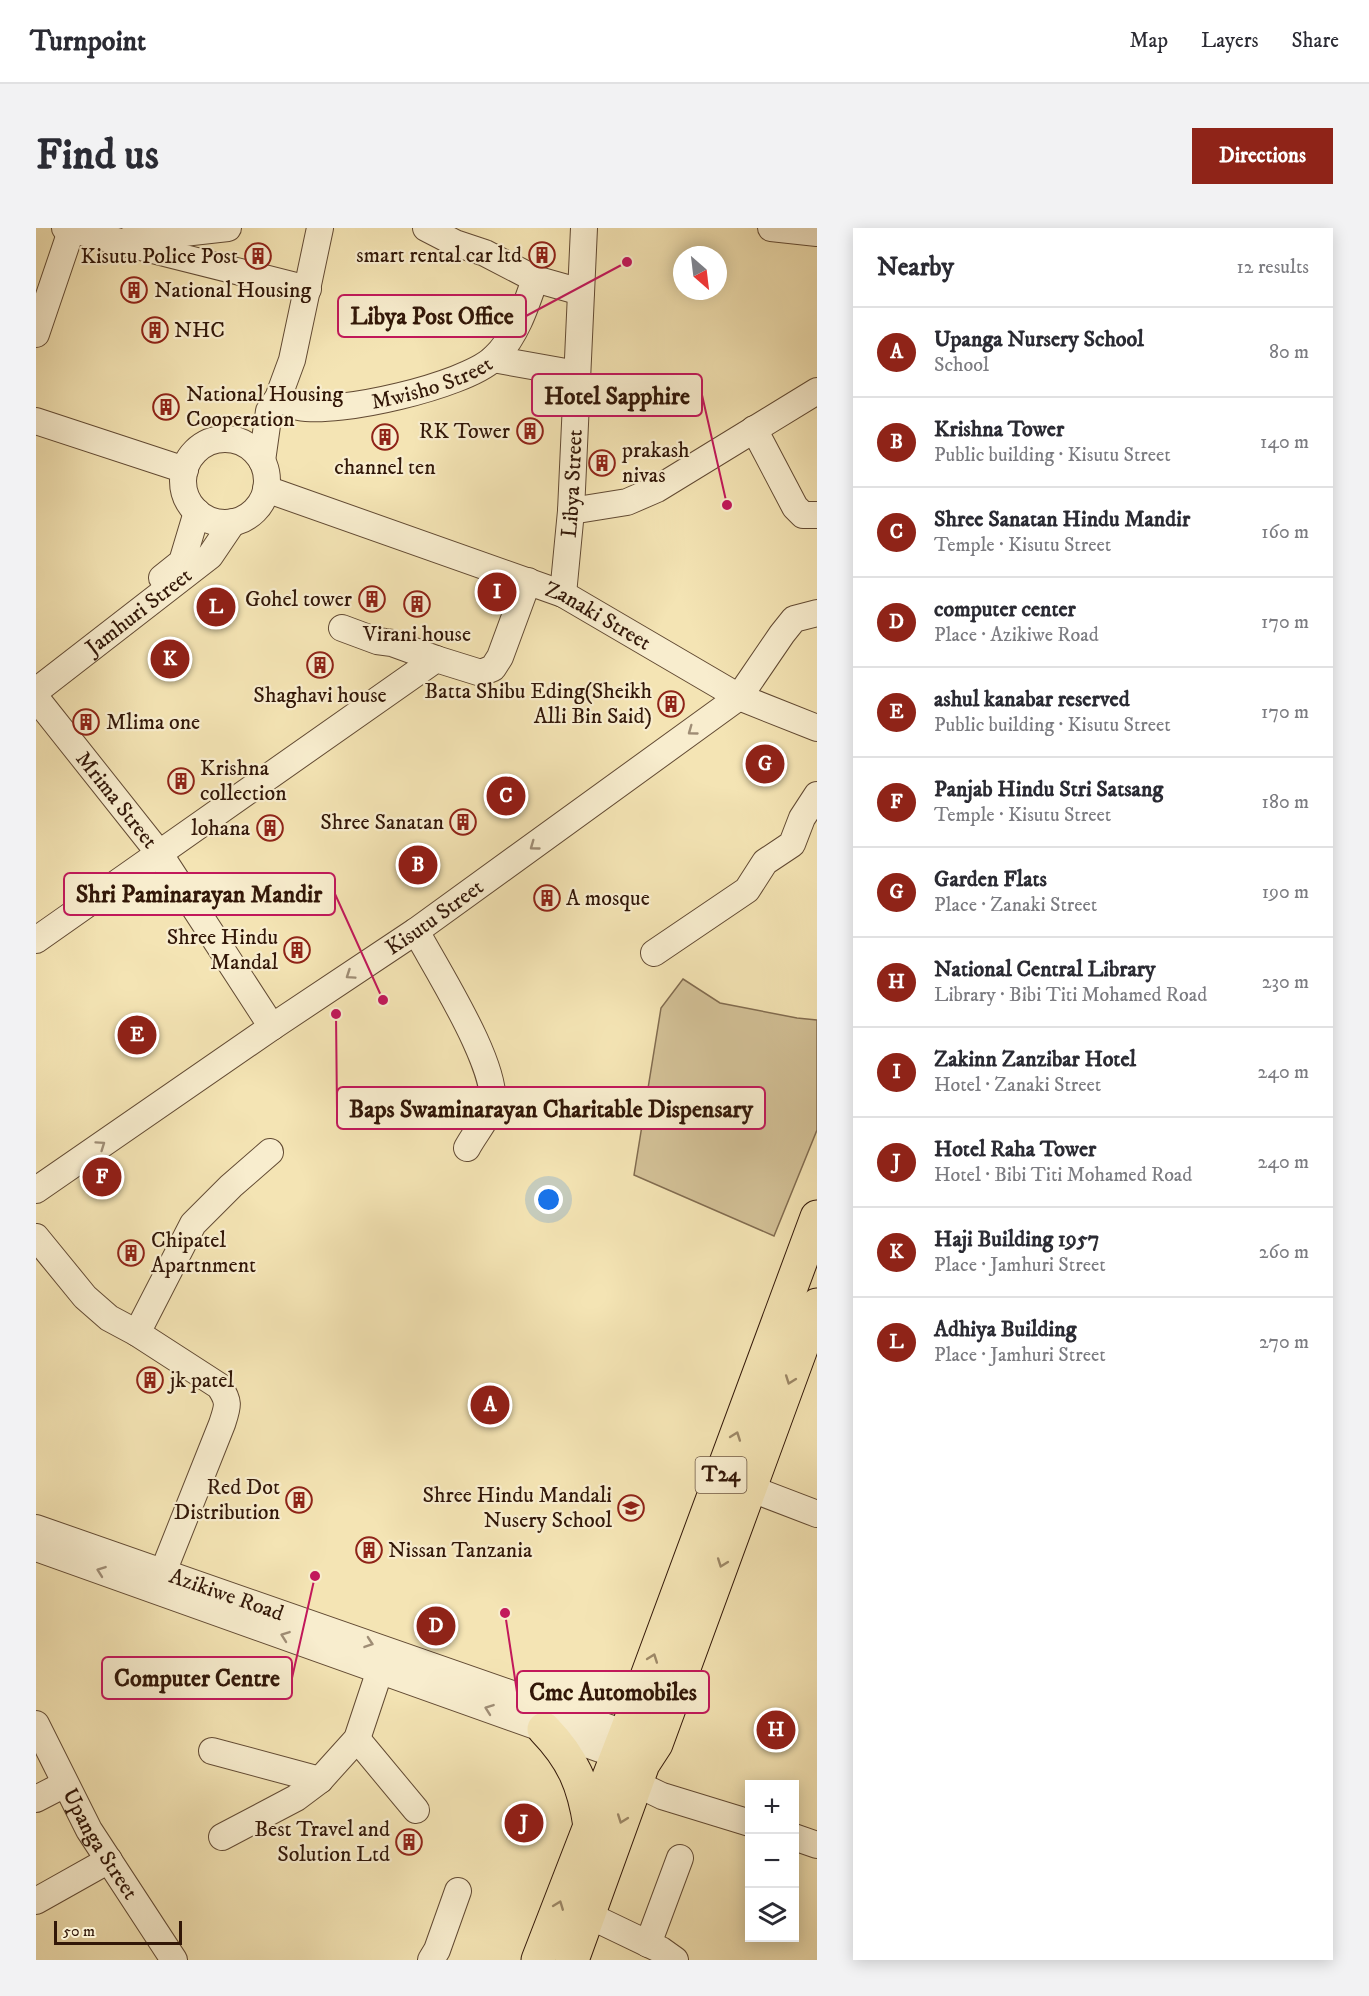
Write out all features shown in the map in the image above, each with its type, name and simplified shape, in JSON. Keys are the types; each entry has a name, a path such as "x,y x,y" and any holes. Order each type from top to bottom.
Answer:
{"highway":[{"name":"T24","path":"572,1960 588,1915 635,1756 817,1217"},
{"name":"T24","path":"538,1960 590,1826 635,1756 749,1490 817,1305"},
{"path":"544,1729 564,1751 577,1775 586,1799 590,1826"}],"street":[{"path":"115,241 228,228"},
{"path":"262,461 273,405 292,360 320,228"},
{"path":"426,228 455,243 485,252 535,279 581,292"},
{"name":"Libya Street","path":"563,594 571,511 584,228"},
{"path":"771,228 817,233"},
{"path":"36,334 70,229 308,289"},
{"name":"Mwisho Street","path":"273,405 318,408 379,401 471,374 493,359 510,336 520,318 535,279"},
{"path":"493,359 577,374"},
{"path":"571,511 627,502 657,489 817,391"},
{"path":"220,440 244,444 251,448 262,461 267,474 262,501 245,518 233,522 214,521 197,512 184,489 185,470 192,455 198,450 220,440 273,405"},
{"path":"36,421 185,470"},
{"path":"754,429 799,511 808,516 817,515"},
{"name":"Zanaki Street","path":"266,489 563,594 739,697 817,728"},
{"name":"Jamhuri Street","path":"36,680 182,562 197,512"},
{"name":"Jamhuri Street","path":"36,692 210,556 233,522"},
{"path":"342,628 482,673 493,668 500,657 528,581"},
{"name":"Kisutu Street","path":"36,1190 416,931 739,697 794,619 817,613"},
{"path":"36,940 436,659"},
{"name":"Mrima Street","path":"36,698 159,853 272,1027"},
{"path":"654,953 747,890 765,862 792,844 802,818 817,795"},
{"path":"416,931 480,1049 493,1091 491,1108 466,1148"},
{"path":"137,1333 193,1224 231,1186 270,1152"},
{"path":"36,1237 85,1296 109,1318 137,1333 219,1386 227,1398 227,1408 222,1424 163,1572"},
{"path":"749,1490 758,1491 817,1514"},
{"name":"Azikiwe Road","path":"36,1528 163,1572 635,1756"},
{"name":"Azikiwe Road","path":"36,1548 48,1560 380,1670 544,1729 635,1756"},
{"path":"222,1837 296,1798 320,1780 357,1739 380,1670"},
{"name":"Upanga Street","path":"36,1724 89,1830 174,1960"},
{"path":"357,1739 416,1810"},
{"path":"212,1751 320,1780"},
{"path":"635,1756 662,1796 745,1821"},
{"path":"36,1798 65,1784"},
{"path":"799,1839 817,1845"},
{"path":"648,1944 680,1858"},
{"path":"36,1901 109,1860"},
{"path":"431,1960 437,1950 458,1891"},
{"path":"588,1915 648,1944 675,1960"}],"shaded area":[{"path":"683,979 720,1003 817,1020 817,1130 774,1236 634,1175 661,1008"}],"place":[{"name":"smart rental car ltd","path":"542,255"},
{"name":"Kisutu Police Post","path":"258,256"},
{"name":"Libya Post Office","path":"627,262"},
{"name":"National Housing","path":"134,290"},
{"name":"NHC","path":"155,330"},
{"name":"National Housing Cooperation","path":"166,407"},
{"name":"RK Tower","path":"530,431"},
{"name":"channel ten","path":"385,437"},
{"name":"prakash nivas","path":"602,463"},
{"name":"Hotel Sapphire","path":"727,505"},
{"name":"Zakinn Zanzibar Hotel","path":"497,592"},
{"name":"Gohel tower","path":"372,599"},
{"name":"Virani house","path":"417,604"},
{"name":"Adhiya Building","path":"216,607"},
{"name":"Haji Building 1957","path":"170,659"},
{"name":"Shaghavi house","path":"320,665"},
{"name":"Batta Shibu Eding(Sheikh Alli Bin Said)","path":"671,704"},
{"name":"Mlima one","path":"86,722"},
{"name":"Garden Flats","path":"765,764"},
{"name":"Krishna collection","path":"181,781"},
{"name":"Shree Sanatan Hindu Mandir","path":"506,796"},
{"name":"Shree Sanatan","path":"463,822"},
{"name":"lohana","path":"270,828"},
{"name":"Krishna Tower","path":"418,865"},
{"name":"A mosque","path":"547,898"},
{"name":"Shree Hindu Mandal","path":"297,950"},
{"name":"Shri Paminarayan Mandir","path":"383,1000"},
{"name":"Baps Swaminarayan Charitable Dispensary","path":"336,1014"},
{"name":"ashul kanabar reserved","path":"137,1035"},
{"name":"Panjab Hindu Stri Satsang","path":"102,1177"},
{"name":"Chipatel Apartnment","path":"131,1253"},
{"name":"jk patel","path":"150,1380"},
{"name":"Upanga Nursery School","path":"490,1405"},
{"name":"Red Dot Distribution","path":"299,1500"},
{"name":"Shree Hindu Mandali Nusery School","path":"631,1508"},
{"name":"Nissan Tanzania","path":"369,1550"},
{"name":"Computer Centre","path":"315,1576"},
{"name":"Cmc Automobiles","path":"505,1613"},
{"name":"computer center","path":"436,1626"},
{"name":"National Central Library","path":"776,1730"},
{"name":"Hotel Raha Tower","path":"524,1823"},
{"name":"Best Travel and Solution Ltd","path":"409,1842"}]}
